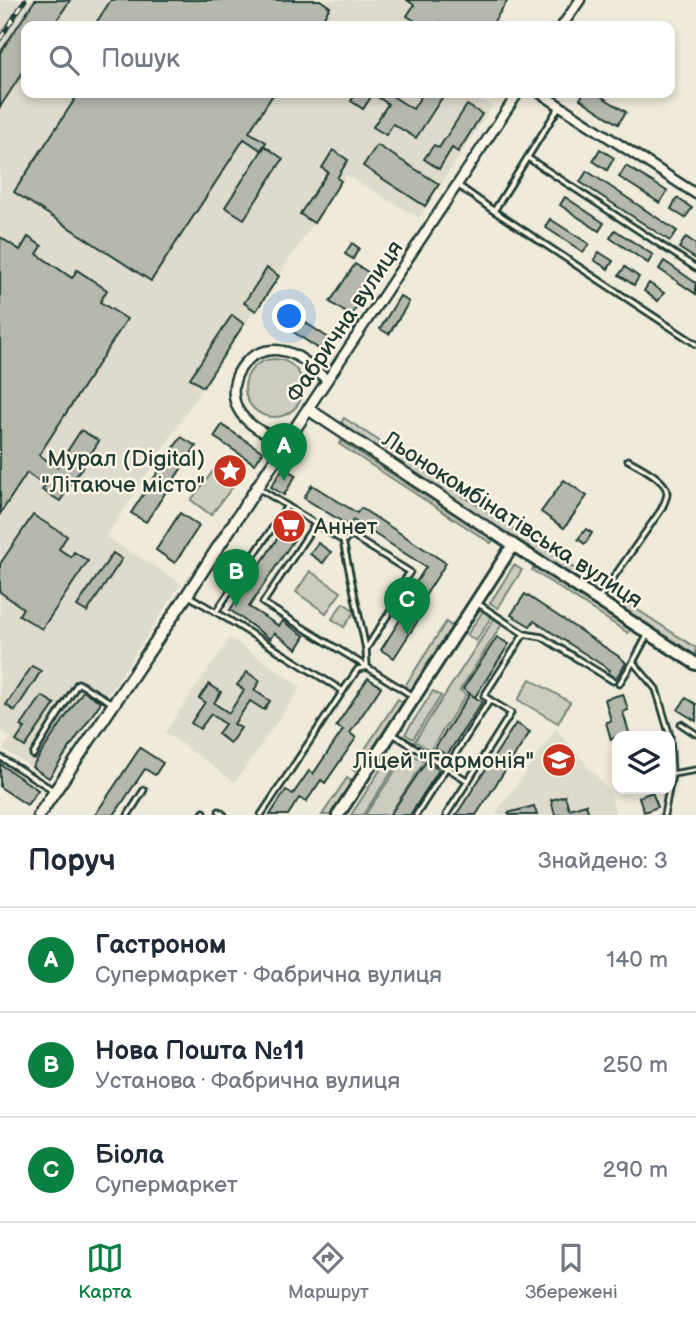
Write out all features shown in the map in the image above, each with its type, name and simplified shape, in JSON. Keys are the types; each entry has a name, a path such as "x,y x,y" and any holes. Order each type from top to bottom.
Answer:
{"main road":[{"name":"Льонокомбінатівська вулиця","path":"513,545 696,664"},
{"path":"341,814 513,545"}],"street":[{"path":"565,21 580,0"},
{"name":"Фабрична вулиця","path":"39,815 515,98"},
{"path":"548,98 696,194"},
{"path":"286,444 250,423 241,413 234,393 235,379 241,366 258,353 278,350 298,357 327,380"},
{"name":"Льонокомбінатівська вулиця","path":"308,409 513,545"}],"lane":[{"path":"494,211 560,106"},
{"path":"528,158 696,268"},
{"path":"457,184 696,344"},
{"path":"597,600 661,510 667,494 665,486 651,473 628,460"},
{"path":"258,488 343,541 366,649 367,667"},
{"path":"216,612 287,506"},
{"path":"315,524 263,603 415,698"},
{"path":"343,541 352,536 410,572 395,594 395,604 366,649"},
{"path":"187,594 343,691"},
{"path":"476,603 524,634 542,637 613,681"},
{"path":"619,684 649,633"},
{"path":"446,815 511,713 484,696 524,634"},
{"path":"634,662 656,688 668,731"},
{"path":"261,815 358,669 367,667"},
{"path":"33,755 78,683 113,704"},
{"path":"416,815 490,699"},
{"path":"681,724 696,734"},
{"path":"392,733 468,781"},
{"path":"0,757 55,791"},
{"path":"675,774 696,770"},
{"path":"128,815 144,790"},
{"path":"664,815 668,794"},
{"path":"219,811 224,815"}],"shaded area":[{"path":"0,0 508,0 494,21 21,21 21,98 478,98 492,106 419,218 346,175 106,537 181,583 106,698 100,702 49,778 3,749 11,738 0,730"},
{"path":"268,359 280,359 295,367 303,382 303,394 295,409 280,417 268,417 253,409 245,394 245,382 253,367"},
{"path":"344,418 696,648 696,656 340,425"},
{"path":"341,441 493,540 491,543 339,444"},
{"path":"214,470 234,485 211,515 191,500"},
{"path":"514,565 522,570 498,608 490,603"},
{"path":"534,567 631,630 628,633 532,570"},
{"path":"310,571 341,592 326,613 296,592"},
{"path":"343,603 355,611 344,627 332,619"},
{"path":"483,611 492,616 476,641 467,635"},
{"path":"494,619 502,624 460,690 466,695 430,750 415,741"},
{"path":"446,622 453,627 412,691 405,686"},
{"path":"230,638 301,687 235,782 165,732"},
{"path":"530,679 570,702 558,723 518,700"},
{"path":"433,691 441,696 413,739 405,734"},
{"path":"398,699 405,704 359,774 352,769"},
{"name":"Ліцей \"Гармонія\"","path":"556,729 609,791 616,815 495,815"},
{"path":"408,752 424,762 389,815 365,815"},
{"path":"388,758 397,764 363,815 351,815"},
{"path":"347,778 353,782 332,815 322,815"}],"building":[{"path":"35,0 70,0 56,21 21,21"},
{"path":"111,0 320,0 330,7 321,21 97,21"},
{"path":"407,0 508,0 494,21 415,21 407,16 414,5"},
{"path":"21,21 21,75 0,107 0,53"},
{"path":"271,98 249,132 266,142 261,150 244,139 151,281 14,192 75,99"},
{"path":"353,98 370,98 363,109 351,101"},
{"path":"379,98 395,98 413,109 420,98 442,98 416,138 393,124 386,135 373,127 388,104"},
{"path":"604,98 626,112 618,124 580,99"},
{"path":"467,105 482,114 458,152 452,148 439,169 424,159 434,145 439,148"},
{"path":"377,145 439,184 425,206 363,166"},
{"path":"265,146 283,159 244,219 225,207"},
{"path":"600,149 614,158 607,170 593,161"},
{"path":"333,150 348,160 337,178 341,181 314,223 300,214 328,172 322,168"},
{"path":"626,166 667,191 660,203 619,177"},
{"path":"587,171 677,231 670,241 580,182"},
{"path":"565,197 604,223 599,231 560,205"},
{"path":"677,198 692,208 685,218 671,209"},
{"path":"550,219 589,244 583,252 545,227"},
{"path":"615,230 653,255 648,263 610,238"},
{"path":"0,237 20,250 28,237 42,246 37,254 72,278 77,270 107,290 100,302 127,319 39,455 57,467 81,430 99,441 60,501 42,490 45,486 27,473 0,514"},
{"path":"686,237 696,244 696,259 679,248"},
{"path":"352,243 359,248 353,259 345,254"},
{"path":"599,252 613,261 608,269 594,260"},
{"path":"664,261 696,283 696,294 659,269"},
{"path":"355,264 376,277 351,316 330,302"},
{"path":"625,267 639,277 634,285 619,275"},
{"path":"267,268 279,276 256,311 244,303"},
{"path":"649,283 664,293 658,301 644,291"},
{"path":"400,296 409,302 389,334 380,329"},
{"path":"232,315 244,324 203,387 190,378"},
{"path":"294,315 333,341 325,353 286,327"},
{"path":"222,425 263,452 255,464 214,437"},
{"path":"181,437 196,446 146,522 131,513"},
{"path":"283,468 296,475 284,495 271,487"},
{"path":"564,480 587,496 564,528 541,512"},
{"path":"312,485 357,513 361,508 446,563 418,607 424,611 394,658 381,650 410,604 404,601 426,567 353,520 349,526 304,498"},
{"path":"180,513 199,526 175,563 156,550"},
{"path":"33,515 67,536 59,549 71,557 74,552 88,561 42,629 19,615 23,608 0,592 0,564"},
{"path":"289,521 301,529 249,607 279,626 282,621 305,636 297,649 274,633 270,639 230,610"},
{"path":"586,529 592,533 585,544 578,539"},
{"path":"318,543 331,552 323,563 310,554"},
{"path":"113,553 122,559 87,612 77,606"},
{"path":"525,594 621,658 626,663 616,678 608,673 610,670 534,621 530,626 511,615"},
{"path":"497,637 509,644 475,697 463,689"},
{"path":"32,666 41,671 15,711 6,705"},
{"path":"247,672 260,681 254,690 270,701 264,710 250,701 234,724 241,728 230,743 218,734 225,724 211,714 200,729 191,723 205,702 199,698 209,684 221,692 214,703 229,713 244,690 237,685"},
{"path":"368,678 381,687 350,733 356,738 325,783 321,780 306,802 299,798 288,815 270,815 286,790 293,794 309,771 313,774 343,730 336,726"},
{"path":"83,691 101,702 49,778 32,767"},
{"path":"470,694 482,702 447,755 435,748"},
{"path":"623,694 628,710 623,712 629,731 612,731 611,740 606,722 611,721 605,699"},
{"path":"42,696 55,704 25,747 16,741 25,728 21,726"},
{"path":"686,698 696,704 696,721 678,710"},
{"path":"516,723 530,732 476,815 456,815"},
{"path":"140,748 163,763 155,775 145,769 114,815 95,815"},
{"path":"426,762 439,770 410,815 390,815"},
{"path":"0,764 38,790 27,805 0,787"},
{"path":"653,794 658,807 644,812 639,797"},
{"path":"565,796 569,809 586,804 589,815 555,815 551,800"},
{"path":"534,806 537,815 508,813"}],"railway":[{"path":"0,39 25,0"}],"place":[{"name":"Мурал (Digital) \"Літаюче місто\"","path":"230,471"},
{"name":"Гастроном","path":"284,481"},
{"name":"Аннет","path":"289,526"},
{"name":"Нова Пошта №11","path":"236,607"},
{"name":"Біола","path":"407,635"},
{"name":"Ліцей \"Гармонія\"","path":"559,760"}]}
